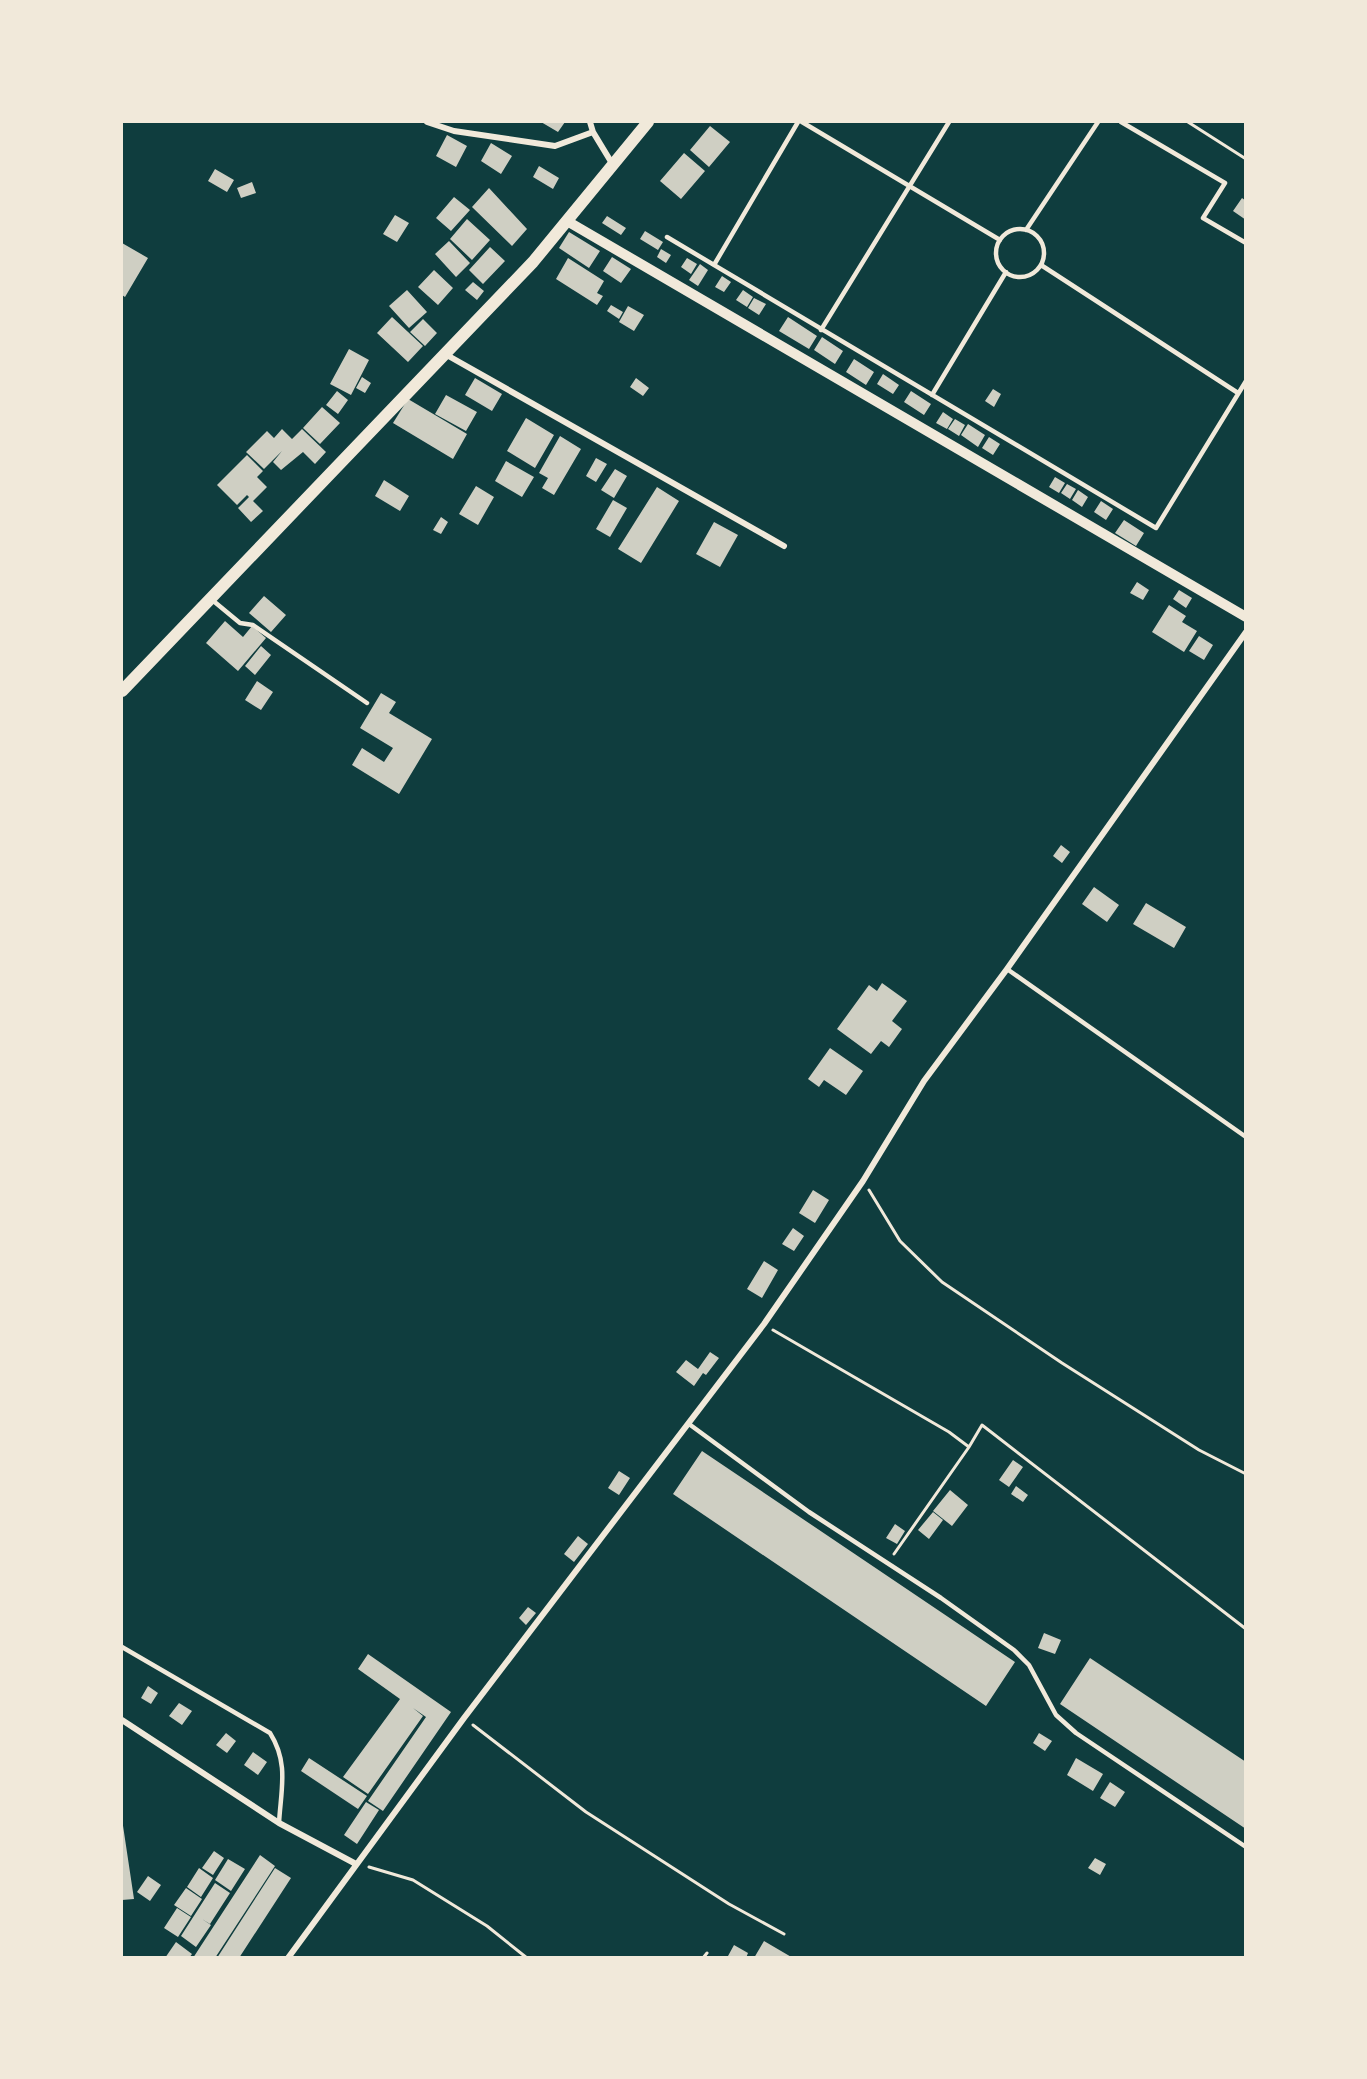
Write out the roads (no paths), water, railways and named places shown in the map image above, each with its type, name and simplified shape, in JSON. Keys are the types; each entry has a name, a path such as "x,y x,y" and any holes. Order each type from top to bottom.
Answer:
{"main road":[{"path":"122,691 533,262 648,122"}],"street":[{"path":"427,122 454,131 555,146 592,132"},
{"path":"590,122 592,132 613,165"},
{"path":"567,221 1245,617"},
{"path":"445,354 784,546"},
{"path":"288,1958 464,1718 764,1324 863,1181 924,1081 1007,969 1245,632"},
{"path":"122,1720 279,1822 356,1864"}],"lane":[{"path":"714,265 800,122 1000,240"},
{"path":"821,330 908,185 949,122"},
{"path":"1026,230 1098,122"},
{"path":"1121,122 1224,183 1203,218 1245,243"},
{"path":"1026,230 1041,241 1044,249 1041,265 1025,277 1011,276 997,260 996,252 1000,240 1009,232 1026,230"},
{"path":"667,237 1156,528 1245,381"},
{"path":"1041,265 1238,393"},
{"path":"932,395 1006,272"},
{"path":"211,598 240,623 253,625 367,703"},
{"path":"1007,969 1245,1137"},
{"path":"689,1424 809,1512 887,1562 1014,1650 1029,1665 1056,1715 1076,1733 1245,1847"},
{"path":"122,1647 270,1733 279,1747 283,1761 279,1822"}]}
